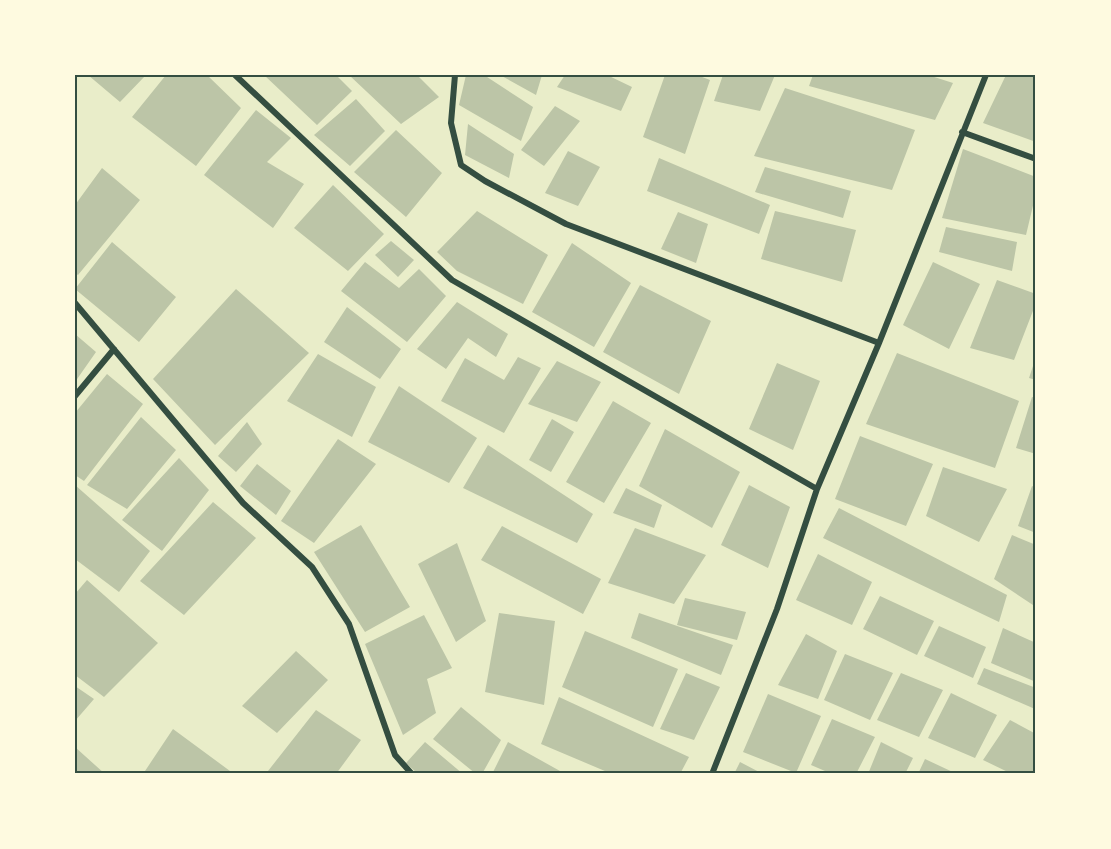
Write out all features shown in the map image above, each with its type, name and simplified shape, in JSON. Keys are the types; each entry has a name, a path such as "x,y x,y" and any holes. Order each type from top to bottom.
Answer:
{"street":[{"path":"235,75 452,280 817,489"},
{"path":"455,75 451,123 461,165 485,181 566,224 879,343"},
{"path":"712,774 777,609 817,489 879,343 986,75"},
{"path":"962,132 1036,159"},
{"path":"75,303 243,503 312,567 349,624 395,755 412,774"},
{"path":"75,396 114,349"}],"building":[{"path":"88,75 146,75 120,102"},
{"path":"166,75 207,75 241,108 196,166 132,117"},
{"path":"264,75 336,75 352,91 317,125"},
{"path":"349,75 417,75 439,97 401,124"},
{"path":"466,75 484,75 533,107 521,141 459,105"},
{"path":"500,75 542,75 536,95"},
{"path":"565,75 607,75 632,87 621,111 557,87"},
{"path":"665,75 697,75 710,80 685,154 643,137"},
{"path":"723,75 775,75 760,111 714,101"},
{"path":"813,75 928,75 953,83 935,120 809,86"},
{"path":"1006,75 1036,77 1036,142 983,123"},
{"path":"785,88 915,130 892,190 754,156"},
{"path":"356,99 385,131 350,166 314,135"},
{"path":"555,106 580,121 544,166 521,150"},
{"path":"256,110 291,138 267,162 304,184 273,228 204,175"},
{"path":"468,124 514,154 509,178 465,155"},
{"path":"396,130 442,173 406,217 354,172"},
{"path":"963,149 1036,177 1036,193 1026,235 942,218"},
{"path":"568,151 600,167 578,206 545,193"},
{"path":"659,158 770,205 759,234 647,191"},
{"path":"765,167 851,191 843,218 755,192"},
{"path":"102,168 140,200 78,275 75,273 75,205"},
{"path":"333,185 384,234 348,271 294,228"},
{"path":"477,211 548,255 523,304 457,271 437,252"},
{"path":"775,211 856,230 842,282 761,259"},
{"path":"678,212 708,224 696,263 661,249"},
{"path":"946,227 1017,242 1012,271 939,252"},
{"path":"391,241 414,260 398,277 375,255"},
{"path":"112,242 176,297 139,342 75,289"},
{"path":"572,243 631,283 594,347 532,312"},
{"path":"365,262 399,288 419,269 446,296 407,342 341,291"},
{"path":"933,262 980,284 949,349 903,325"},
{"path":"997,280 1036,294 1036,303 1014,360 970,348"},
{"path":"640,285 711,321 679,394 603,352"},
{"path":"236,289 309,353 215,445 153,379"},
{"path":"457,302 508,334 496,357 468,338 446,369 417,349"},
{"path":"347,307 401,349 380,379 324,342"},
{"path":"75,334 96,352 75,382"},
{"path":"897,353 1019,401 995,468 866,424"},
{"path":"318,354 376,387 352,437 287,401"},
{"path":"518,357 541,368 504,433 441,401 465,358 504,380"},
{"path":"1036,357 1036,380 1029,378"},
{"path":"557,361 601,382 577,422 528,404"},
{"path":"777,363 820,381 793,450 749,429"},
{"path":"107,374 143,404 84,481 75,475 75,413"},
{"path":"399,386 477,438 449,483 368,442"},
{"path":"1032,397 1036,398 1036,454 1016,448"},
{"path":"613,401 651,423 604,503 566,482"},
{"path":"141,417 176,450 127,509 87,485"},
{"path":"552,419 574,432 551,472 529,460"},
{"path":"247,422 262,444 236,472 218,456"},
{"path":"665,429 740,472 712,528 639,486"},
{"path":"860,436 933,464 906,526 835,499"},
{"path":"338,439 376,464 314,543 281,521"},
{"path":"488,445 593,514 577,543 463,488"},
{"path":"179,458 209,490 162,551 122,520"},
{"path":"257,464 291,491 276,515 240,486"},
{"path":"943,467 1007,489 979,542 926,516"},
{"path":"75,485 150,551 119,592 75,559"},
{"path":"749,485 790,507 768,568 721,545"},
{"path":"1032,486 1036,488 1036,533 1018,526"},
{"path":"626,488 662,505 654,528 613,513"},
{"path":"213,502 256,538 184,615 140,581"},
{"path":"839,508 1007,595 999,622 823,538"},
{"path":"361,525 410,607 365,632 314,552"},
{"path":"502,526 601,579 583,614 481,560"},
{"path":"635,528 706,555 674,604 608,583"},
{"path":"1012,535 1036,545 1036,607 994,579"},
{"path":"457,543 486,621 456,642 418,564"},
{"path":"818,554 872,582 852,625 796,600"},
{"path":"87,580 158,643 104,697 75,675 75,594"},
{"path":"880,596 934,621 917,655 863,629"},
{"path":"685,598 746,612 737,640 677,625"},
{"path":"499,613 555,621 544,705 485,692"},
{"path":"639,613 733,645 721,675 631,638"},
{"path":"424,615 452,668 427,679 436,713 403,735 365,644"},
{"path":"939,626 986,647 973,678 924,656"},
{"path":"1003,628 1036,643 1036,682 991,663"},
{"path":"585,631 678,669 653,727 562,687"},
{"path":"806,634 837,651 818,699 778,685"},
{"path":"296,651 328,680 277,733 242,706"},
{"path":"845,654 893,673 870,720 824,700"},
{"path":"984,668 1036,688 1035,709 977,684"},
{"path":"686,673 720,687 694,740 660,729"},
{"path":"901,673 943,690 919,737 877,720"},
{"path":"75,686 94,699 75,721"},
{"path":"951,693 997,715 975,758 928,738"},
{"path":"768,694 821,716 796,773 743,752"},
{"path":"559,697 689,757 680,774 612,774 541,744"},
{"path":"461,707 501,740 482,774 476,774 433,739"},
{"path":"316,710 361,740 336,774 272,774 268,771"},
{"path":"832,719 875,737 856,774 832,774 811,765"},
{"path":"1010,720 1036,734 1035,774 1012,774 983,760"},
{"path":"173,729 230,771 228,774 143,774"},
{"path":"425,742 463,774 418,774 406,763"},
{"path":"508,742 560,771 559,774 492,774"},
{"path":"881,742 913,758 905,774 868,774"},
{"path":"75,747 105,774 75,774"},
{"path":"925,759 957,774 918,774"},
{"path":"740,762 763,774 734,774"}]}
